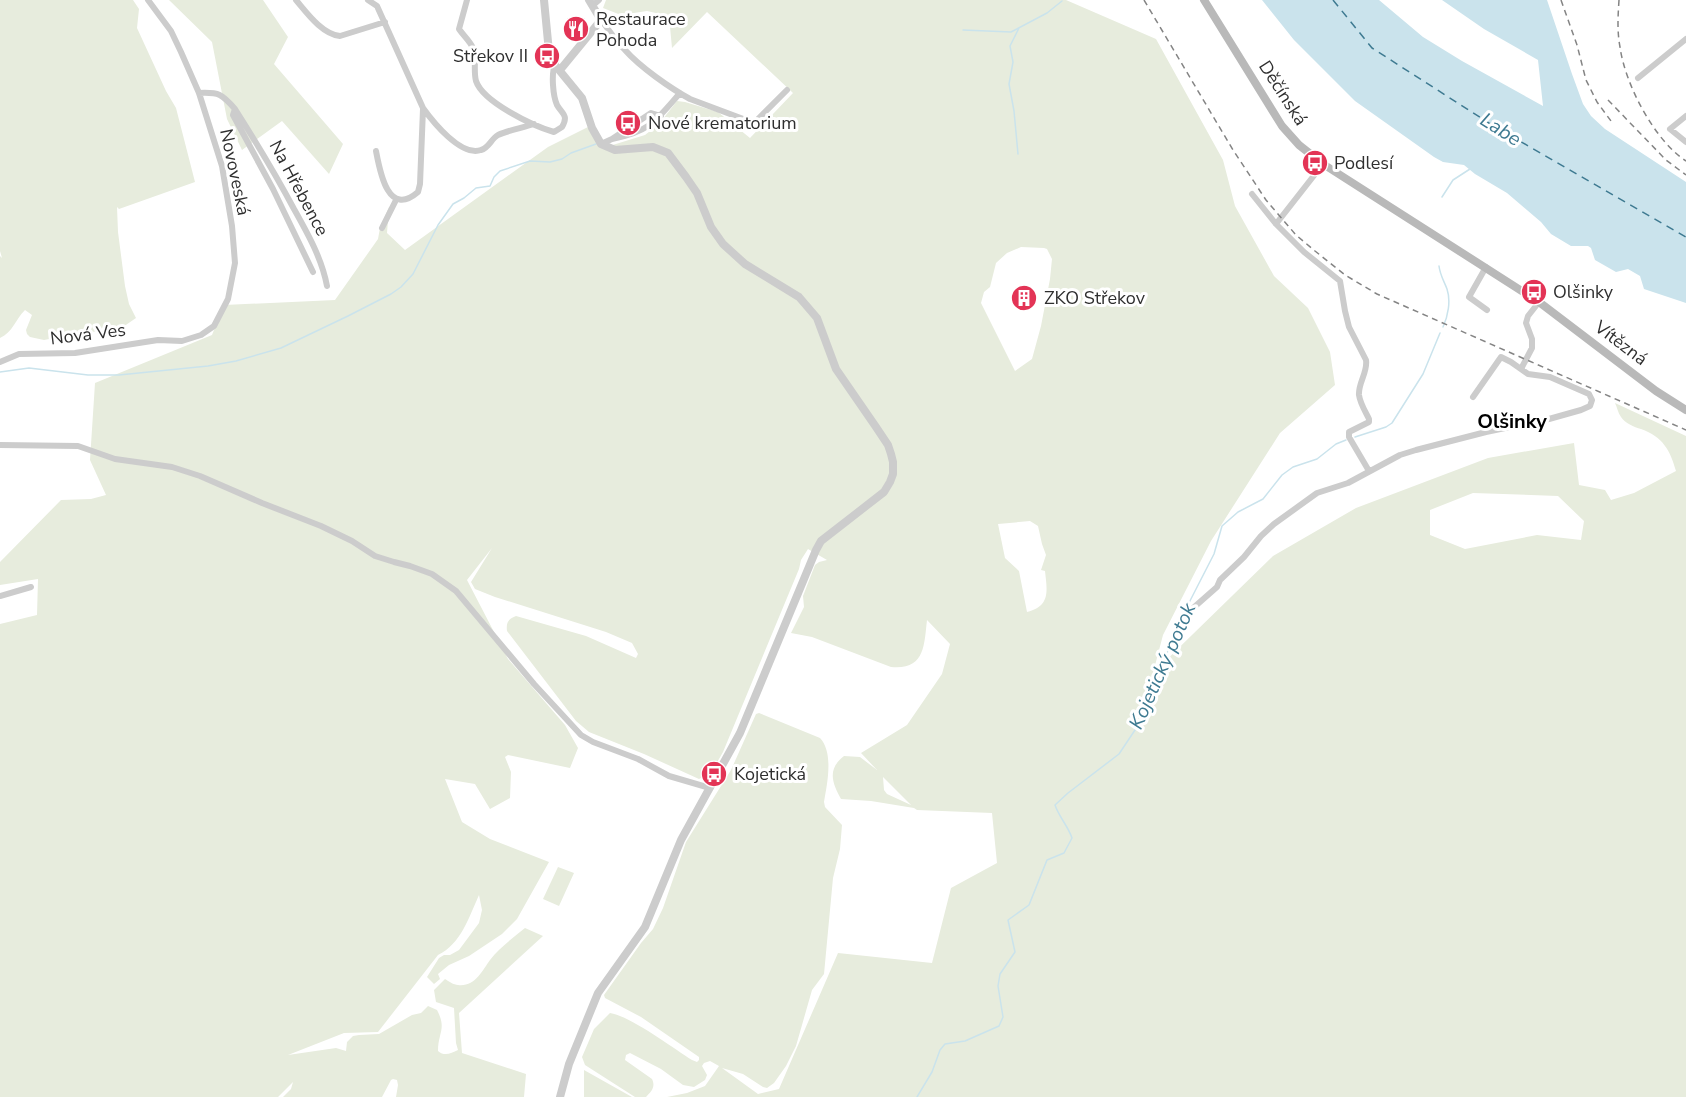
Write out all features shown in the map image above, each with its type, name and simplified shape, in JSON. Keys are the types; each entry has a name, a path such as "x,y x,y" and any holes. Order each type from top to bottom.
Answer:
{"main road":[{"name":"Děčínská","path":"1204,0 1282,126 1299,145 1323,164 1447,242"},
{"name":"Vítězná","path":"1447,242 1539,302 1656,391 1686,410"}],"street":[{"name":"Novoveská","path":"148,0 171,31 199,93 222,166 232,226 235,263 228,299 214,326 201,335 182,341"},
{"path":"296,0 333,36 340,36 385,22"},
{"path":"368,0 377,6 423,108 448,137 472,151 479,151 487,147 498,135 534,124"},
{"path":"467,0 459,29 474,50 477,81 481,91 498,105 554,132 565,123 563,112 557,106 552,72 570,59 601,20"},
{"path":"544,0 549,52 557,68 582,98 592,128 601,144 615,150 653,147 668,153 697,193 711,227 723,244 745,264 799,297 817,318 837,369 888,445 893,462 893,474 884,492 821,541 816,550 740,733 681,840 645,927 598,993 569,1064 560,1097"},
{"path":"599,0 591,3 601,20 626,51 637,62 690,99 754,123 787,90"},
{"path":"1638,78 1686,39"},
{"name":"Na Hřebence","path":"199,93 215,92 225,97 235,109 265,155 303,225 324,269 327,286"},
{"path":"601,144 641,131 661,116 680,93"},
{"path":"376,151 379,169 391,196 396,200 407,199 418,192 423,108"},
{"name":"Na Hřebence","path":"235,109 233,115 273,189 313,272"},
{"path":"612,139 651,113 661,116"},
{"path":"1686,116 1670,129 1686,142"},
{"path":"1276,224 1323,164"},
{"path":"1252,194 1276,224 1342,285 1349,327 1367,365 1359,396 1369,419 1367,423 1351,429 1349,437 1369,471"},
{"path":"382,228 396,200"},
{"path":"1486,267 1469,297 1487,310"},
{"path":"1521,369 1532,348 1527,323 1528,316 1539,302"},
{"name":"Nová Ves","path":"0,362 19,354 66,354 158,340 182,341"},
{"path":"1185,620 1192,609 1217,587 1220,580 1244,557 1261,536 1317,493 1348,483 1400,455 1483,432 1581,410 1590,406 1592,400 1589,394 1550,377 1528,374 1501,357 1473,397"},
{"path":"0,445 78,446 115,459 172,467 200,476 321,526 352,541 375,556 432,574 456,591 534,684 581,735 638,759 669,776 710,788"},
{"path":"0,596 31,586"}],"shaded area":[{"path":"0,0 133,0 139,9 137,28 176,108 195,182 119,209 117,207 125,286 129,304 136,318 120,329 44,340 30,337 27,334 26,330 32,315 25,310 11,329 0,338 0,256 2,258 0,251"},
{"path":"169,0 263,0 288,37 274,64 343,144 329,174 282,121 242,150 227,119 212,42"},
{"path":"606,0 1066,0 1156,39 1223,160 1235,206 1274,276 1308,308 1330,352 1335,385 1280,433 1211,541 1163,635 1153,673 1273,556 1356,508 1488,458 1574,443 1579,485 1605,490 1611,500 1634,493 1676,471 1668,451 1660,440 1625,421 1615,403 1686,436 1686,1097 667,1097 705,1086 719,1066 710,1061 704,1063 702,1066 707,1075 705,1080 694,1087 683,1085 661,1069 630,1053 626,1055 625,1060 652,1079 653,1084 646,1097 635,1097 585,1065 582,1057 594,1029 610,1013 640,1026 692,1060 697,1062 699,1060 699,1057 641,1017 605,998 604,995 653,929 663,908 686,842 731,770 756,714 759,713 820,738 824,744 828,769 824,802 825,807 842,825 840,849 833,878 824,974 812,990 796,1046 786,1066 774,1083 767,1088 743,1074 722,1068 758,1094 779,1089 838,953 932,963 951,888 997,863 992,813 917,810 871,801 841,799 835,787 833,771 844,756 860,757 877,770 861,753 907,725 942,674 950,644 927,620 923,647 917,660 911,665 891,667 812,637 791,633 804,607 803,596 815,565 827,560 808,549 801,560 723,752 711,773 699,779 589,732 576,721 507,631 509,620 516,616 586,636 636,658 638,654 632,643 606,632 475,589 471,582 492,548 467,580 508,659 565,725 578,748 570,768 508,755 505,757 511,772 510,798 490,809 475,784 445,779 462,822 490,839 549,862 517,919 502,934 469,956 449,965 438,974 440,979 434,984 427,977 439,958 459,950 479,923 482,910 479,895 468,921 453,944 438,955 378,1032 344,1033 288,1055 336,1048 346,1051 347,1042 353,1036 379,1034 412,1015 421,1013 428,1006 437,1010 440,1016 441,1031 438,1051 446,1054 458,1050 454,1008 436,1002 434,990 445,979 458,985 473,981 498,951 525,928 543,936 459,1013 462,1053 526,1074 524,1097 396,1097 398,1085 397,1080 393,1079 382,1097 283,1097 291,1089 293,1082 278,1097 0,1097 0,624 37,615 38,579 0,585 0,562 61,500 91,499 106,495 90,460 95,383 212,335 224,305 335,300 378,239 389,207 387,233 405,250 548,147 588,127 603,148 645,135 659,124 677,101 718,112 750,138 793,93 707,12 672,48 669,16 647,11 621,15 603,8","holes":["1021,247 1044,248 1047,249 1052,259 1041,326 1032,359 1015,371 981,303 984,292 990,287 996,263 1007,253","1473,493 1558,496 1584,521 1581,540 1537,535 1465,549 1430,535 1430,510","1030,521 1038,526 1046,555 1041,570 1045,571 1047,591 1044,601 1035,609 1027,612 1019,571 1005,558 998,524","883,777 911,805 887,794 884,790"]},
{"path":"558,867 574,873 559,906 543,899"},
{"path":"584,1070 632,1097 584,1097"}],"water":[{"name":"Labe","path":"1262,0 1379,0 1423,37 1543,106 1538,60 1484,29 1442,0 1547,0 1583,104 1591,116 1605,129 1686,182 1686,303 1644,289 1640,276 1628,269 1616,272 1595,260 1588,246 1571,246 1551,234 1541,222 1507,193 1464,165 1443,162 1434,157 1355,101 1294,40"}],"waterway":[{"path":"963,30 1011,32 1047,13 1062,1"},
{"path":"1018,154 1009,84 1013,62 1010,46 1019,28"},
{"path":"0,372 29,368 88,375 119,375 208,366 236,361 281,348 348,316 401,287 413,274 438,225 453,204 476,188 490,186 500,171 530,161 550,162 562,159 571,153 596,144"},
{"name":"Kojetický potok","path":"1442,197 1453,180 1470,169"},
{"name":"Kojetický potok","path":"1439,266 1449,298 1448,313 1443,327"},
{"name":"Kojetický potok","path":"1355,437 1392,423 1423,374 1440,333"},
{"name":"Kojetický potok","path":"917,1097 945,1044 965,1041 999,1026 1003,1017 998,986 1000,974 1015,952 1008,920 1029,905 1047,860 1064,853 1072,838 1055,805 1119,754 1137,727 1156,689 1173,634 1214,554 1222,526 1238,512 1263,499 1282,475 1293,467 1317,459 1336,444 1346,440"}],"ferry route":[{"path":"1333,0 1372,48 1492,125 1686,237"}],"railway":[{"path":"1144,0 1233,150 1266,200 1296,235 1345,275 1377,294 1686,430"},
{"path":"1561,0 1577,45 1586,80 1597,102 1611,121"},
{"path":"1619,0 1620,47 1635,94 1663,140 1686,161"},
{"path":"1608,100 1666,160 1686,175"}],"place":[{"name":"Restaurace Pohoda","path":"576,29"},
{"name":"Střekov II","path":"547,56"},
{"name":"Nové krematorium","path":"628,123"},
{"name":"Podlesí","path":"1315,163"},
{"name":"Olšinky","path":"1534,292"},
{"name":"ZKO Střekov","path":"1024,298"},
{"name":"Kojetická","path":"714,774"}],"district":[{"name":"Olšinky","path":"1512,421"}]}
